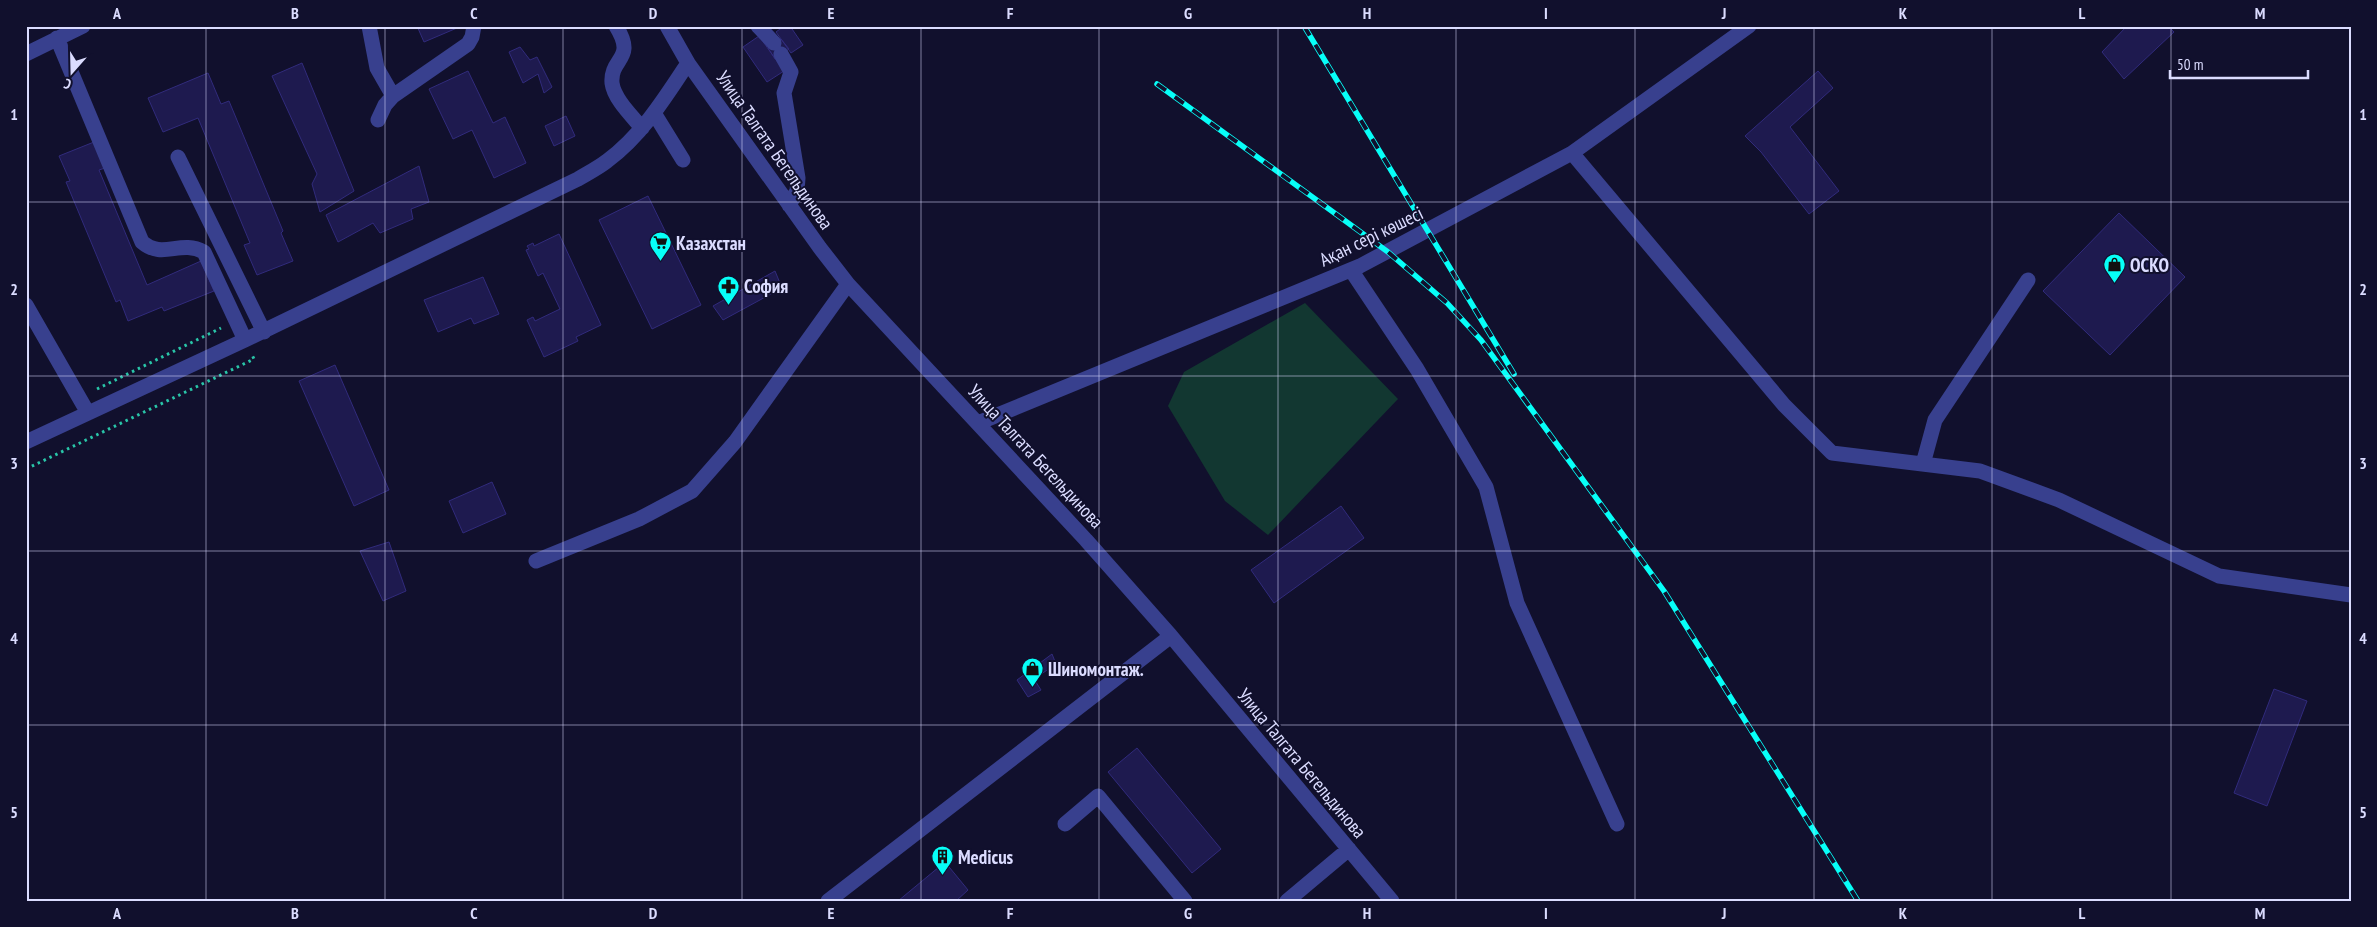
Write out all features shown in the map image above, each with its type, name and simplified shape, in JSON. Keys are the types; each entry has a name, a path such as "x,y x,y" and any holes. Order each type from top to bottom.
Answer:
{"street":[{"path":"26,54 83,26"},
{"path":"369,26 377,68 393,96"},
{"path":"378,120 385,105 393,96 468,44 474,26"},
{"path":"616,26 625,47 622,58 614,71 612,82 614,91 642,128"},
{"name":"Улица Талгата Бегельдинова","path":"667,26 688,63 848,284 978,423 1171,636 1392,901"},
{"path":"758,26 778,49 791,72 784,93 798,178 797,191 789,205"},
{"name":"Ақан сері көшесі","path":"978,423 1351,270 1447,221 1572,153 1749,26"},
{"path":"57,38 142,242 156,251 186,247 196,248 204,252 245,340"},
{"path":"26,442 264,332 578,179 608,161 642,128 688,63"},
{"path":"654,113 683,160"},
{"path":"1572,153 1784,405 1832,453 1980,471 2059,500 2219,576 2351,595"},
{"path":"178,157 264,332"},
{"path":"1351,270 1417,369 1486,487 1517,603 1617,824"},
{"path":"1923,464 1935,420 2028,280"},
{"path":"536,561 639,519 692,491 735,442 848,284"},
{"path":"26,305 88,413"},
{"path":"828,901 1171,636"},
{"path":"1065,824 1098,796 1185,901"},
{"path":"1287,901 1349,849"}],"path":[{"path":"80,397 236,320"},
{"path":"26,469 254,358 245,340"}],"green space":[{"path":"1305,303 1398,399 1268,535 1225,501 1168,406 1184,372"}],"building":[{"path":"417,26 456,26 457,28 424,42"},
{"path":"784,26 790,26 803,45 791,53 776,32"},
{"path":"2127,26 2168,26 2174,32 2124,79 2102,52"},
{"path":"759,36 784,71 767,82 743,47"},
{"path":"781,39 789,49 775,59 768,48"},
{"path":"520,47 530,60 537,57 552,87 544,93 538,74 523,83 509,52"},
{"path":"302,63 354,191 320,212 312,184 317,174 272,76"},
{"path":"468,71 493,123 505,117 526,163 494,178 472,130 453,139 429,89"},
{"path":"1818,71 1833,88 1790,127 1839,191 1809,214 1761,152 1745,136"},
{"path":"208,73 221,104 229,101 283,231 281,233 293,261 257,275 244,245 250,243 198,118 163,132 148,98"},
{"path":"566,116 575,136 554,146 545,126"},
{"path":"94,142 105,168 99,170 147,285 201,261 214,291 164,311 162,307 128,321 120,300 116,302 66,182 70,181 59,156"},
{"path":"419,166 429,202 411,209 413,219 380,233 373,223 338,242 326,215"},
{"path":"648,196 701,305 652,329 599,220"},
{"name":"ОСКО","path":"2119,213 2185,277 2110,355 2043,291"},
{"path":"559,234 601,325 576,337 578,341 544,357 527,320 533,317 535,321 560,309 543,273 538,276 526,250 529,249 527,246 533,243 534,246"},
{"path":"775,271 782,288 723,320 713,306"},
{"path":"483,277 499,314 474,324 471,318 438,332 424,300"},
{"path":"335,365 389,490 354,506 299,381"},
{"path":"492,482 506,514 463,533 449,501"},
{"path":"1341,506 1364,538 1274,603 1251,570"},
{"path":"389,542 406,591 383,601 360,551"},
{"path":"1052,654 1056,664 1034,679 1041,690 1028,697 1017,680"},
{"path":"2274,689 2307,701 2267,806 2234,793"},
{"path":"1137,748 1221,849 1192,873 1108,772"},
{"name":"Medicus","path":"945,862 968,890 956,901 898,901"}],"railway":[{"path":"1304,26 1514,374"},
{"path":"1157,84 1388,252 1447,303 1481,340 1664,591 1858,901"}],"place":[{"name":"Казахстан","path":"660,262"},
{"name":"ОСКО","path":"2114,284"},
{"name":"София","path":"728,305"},
{"name":"Шиномонтаж.","path":"1032,688"},
{"name":"Medicus","path":"942,876"}]}
